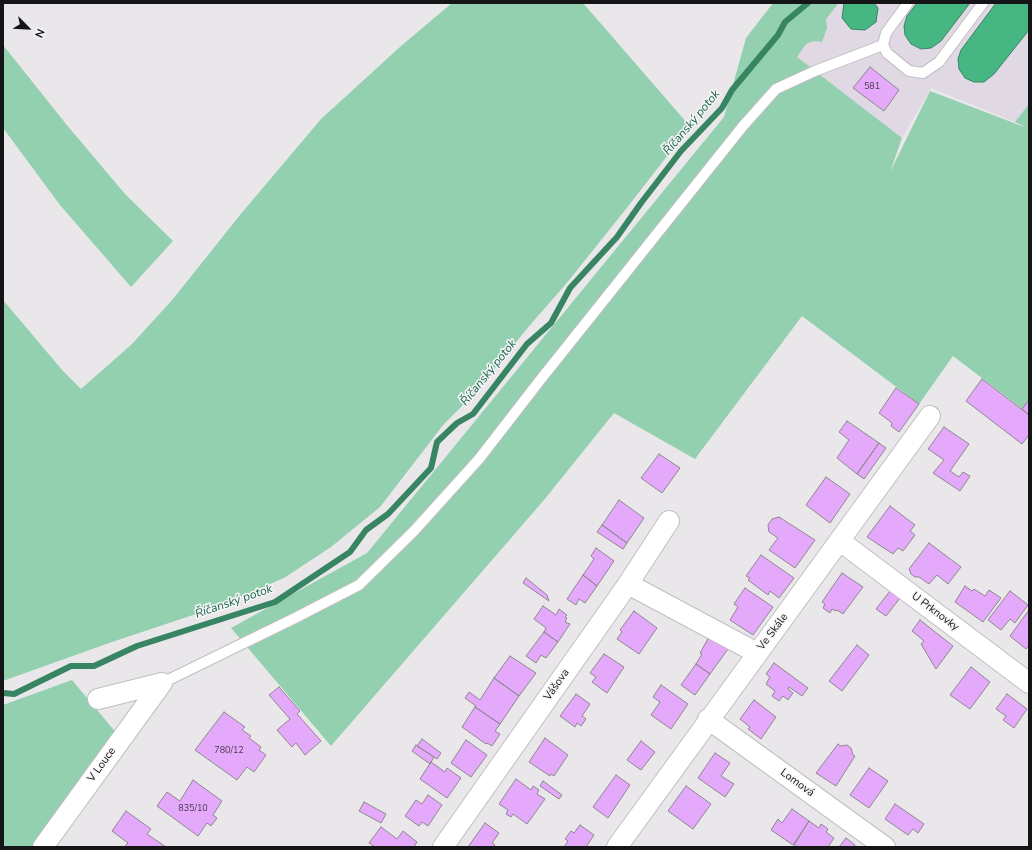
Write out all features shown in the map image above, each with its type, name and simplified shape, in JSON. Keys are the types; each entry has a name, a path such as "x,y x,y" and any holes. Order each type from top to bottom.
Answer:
{"street":[{"name":"Ve Skále","path":"616,847 930,416"},
{"name":"Vášova","path":"443,847 628,584 670,521"},
{"name":"U Prknovky","path":"840,541 1029,682"},
{"path":"628,584 757,653"},
{"path":"98,699 162,682"},
{"name":"V Louce","path":"43,847 162,682"},
{"name":"Lomová","path":"708,720 886,847"}],"lane":[{"path":"908,3 886,33 883,45 887,53 909,71 923,73 939,62 983,3"},
{"path":"162,682 295,618 359,585 414,531 478,459 540,379 743,126 776,89 815,71 883,45"}],"shaded area":[{"path":"452,3 583,3 688,124 675,146 566,284 530,325 472,396 444,424 380,507 331,547 284,578 217,607 109,643 3,681 3,300 63,371 81,389 132,344 173,299 240,215 321,119 401,46"},
{"path":"773,3 839,3 826,19 827,28 822,42 814,41 806,44 797,57 902,138 890,172 930,91 1027,128 1015,122 1029,104 1029,414 953,356 919,404 802,316 695,459 614,413 544,500 331,746 231,628 367,553 724,117 746,38"},
{"path":"839,3 1029,3 1029,104 1015,122 931,88 902,138 797,57 806,44 814,41 827,28 826,19"},
{"path":"844,3 874,3 878,8 876,22 865,30 851,29 842,18"},
{"path":"917,3 970,3 941,41 931,48 921,49 911,44 905,35 904,26 907,16"},
{"path":"996,3 1029,3 1029,30 994,74 984,82 974,82 965,78 959,69 958,59 961,50"},
{"path":"3,45 66,124 125,194 173,241 131,287 60,205 3,128"},
{"path":"72,680 118,735 34,847 3,847 3,705"}],"building":[{"path":"870,67 899,90 884,111 853,88"},
{"path":"982,379 1029,415 1029,435 1022,444 966,401"},
{"path":"896,388 919,404 899,432 891,426 892,423 879,413"},
{"path":"1029,400 1029,415 1022,409"},
{"path":"847,421 879,443 857,474 837,458 849,440 839,432"},
{"path":"944,427 969,444 950,471 959,477 963,472 970,476 960,491 933,473 944,460 928,449"},
{"path":"879,443 886,448 864,479 857,474"},
{"path":"659,454 680,468 662,493 641,478"},
{"path":"826,477 850,494 830,523 806,505"},
{"path":"619,500 644,518 627,543 602,525"},
{"path":"890,506 915,525 910,531 915,535 903,551 898,548 893,554 867,537"},
{"path":"779,517 815,540 795,568 769,550 778,538 769,532 768,525 772,519"},
{"path":"602,525 627,543 623,549 597,532"},
{"path":"929,543 961,567 948,584 937,575 929,584 919,577 915,577 911,574 909,569"},
{"path":"596,548 614,561 597,586 583,575 594,559 591,556"},
{"path":"761,555 794,578 779,598 770,591 768,595 748,580 750,578 746,576"},
{"path":"842,573 863,587 843,614 832,609 830,613 823,608 825,604 822,602"},
{"path":"583,575 597,586 585,603 579,599 576,605 567,599"},
{"path":"526,578 547,595 549,601 523,583"},
{"path":"965,586 972,591 974,589 985,596 989,590 1001,598 983,622 955,602"},
{"path":"745,588 773,607 753,635 730,620 738,607 734,604"},
{"path":"890,591 900,598 886,616 876,609"},
{"path":"1010,591 1028,605 1015,623 1010,619 1001,630 988,620"},
{"path":"543,606 556,615 559,609 567,615 565,617 567,618 565,622 570,624 558,642 544,632 546,628 534,619"},
{"path":"1029,610 1029,645 1026,649 1010,636"},
{"path":"634,611 657,628 639,654 617,639 622,632 620,630"},
{"path":"920,620 953,646 936,669 921,644 924,641 912,631"},
{"path":"544,632 558,642 546,658 541,655 536,663 526,656"},
{"path":"709,637 728,649 710,674 696,664"},
{"path":"857,645 869,655 842,691 829,681"},
{"path":"604,654 624,667 607,693 592,682 596,677 590,673"},
{"path":"510,656 536,673 519,696 494,678"},
{"path":"774,663 808,688 802,696 789,687 788,689 793,693 788,700 783,696 779,701 772,696 775,691 766,684 770,677 766,674"},
{"path":"696,664 710,674 695,695 681,685"},
{"path":"971,667 990,682 970,709 950,695"},
{"path":"494,678 519,696 500,724 475,707 476,706 465,698 469,692 480,700"},
{"path":"661,685 688,704 671,729 651,715 660,702 653,697"},
{"path":"279,687 300,711 297,714 321,741 305,755 296,743 292,747 277,730 290,719 269,695"},
{"path":"576,694 590,704 582,716 586,719 581,726 577,723 575,727 560,716"},
{"path":"1007,694 1027,709 1014,728 1003,720 1006,716 996,709"},
{"path":"754,700 776,717 761,739 748,729 750,727 740,719"},
{"path":"475,707 500,724 495,731 500,734 492,746 487,743 486,744 462,727"},
{"path":"224,712 245,727 242,730 251,736 249,738 261,747 259,750 266,755 254,772 247,767 237,780 195,750"},
{"path":"545,738 568,755 554,776 551,774 550,776 529,762"},
{"path":"422,739 441,753 437,759 417,746"},
{"path":"466,740 487,755 471,777 451,763"},
{"path":"641,741 655,752 641,770 627,760"},
{"path":"838,744 840,746 847,745 851,748 853,755 855,756 836,786 816,773"},
{"path":"416,745 434,757 430,764 412,751"},
{"path":"715,753 730,763 721,776 734,784 725,797 698,778"},
{"path":"431,762 445,772 447,768 461,778 447,798 420,779"},
{"path":"869,768 888,781 869,808 850,795"},
{"path":"616,775 630,785 608,818 593,807"},
{"path":"516,779 531,790 533,786 539,790 537,794 545,799 527,824 513,814 511,817 506,814 508,810 499,804"},
{"path":"193,780 222,801 213,815 217,818 211,826 207,823 198,836 157,806 167,792 180,801"},
{"path":"543,781 562,795 559,799 540,786"},
{"path":"686,786 711,804 693,829 668,811"},
{"path":"428,795 442,805 428,826 422,822 419,826 405,816 416,800 422,804"},
{"path":"364,802 386,814 381,823 359,811"},
{"path":"895,804 924,824 918,833 913,829 908,835 885,819"},
{"path":"792,809 809,821 793,845 771,830 778,819 782,823"},
{"path":"126,811 151,829 147,834 166,847 124,847 128,843 112,831"},
{"path":"809,821 819,828 821,824 828,829 826,832 834,838 828,847 797,847 794,845"},
{"path":"485,823 499,833 492,843 495,845 494,847 468,847"},
{"path":"580,825 594,835 586,847 564,847 568,841 565,839 571,831 574,833"},
{"path":"381,827 397,839 403,831 417,842 414,847 375,847 369,843"},
{"path":"846,838 855,845 854,847 839,847"}],"waterway":[{"name":"Říčanský potok","path":"3,693 14,694 71,666 94,666 137,646 275,602 350,552 366,530 388,514 431,468 437,442 457,423 473,414 527,344 551,323 570,288 617,237 681,151 722,108 732,90 778,35 785,22 808,3"}]}
